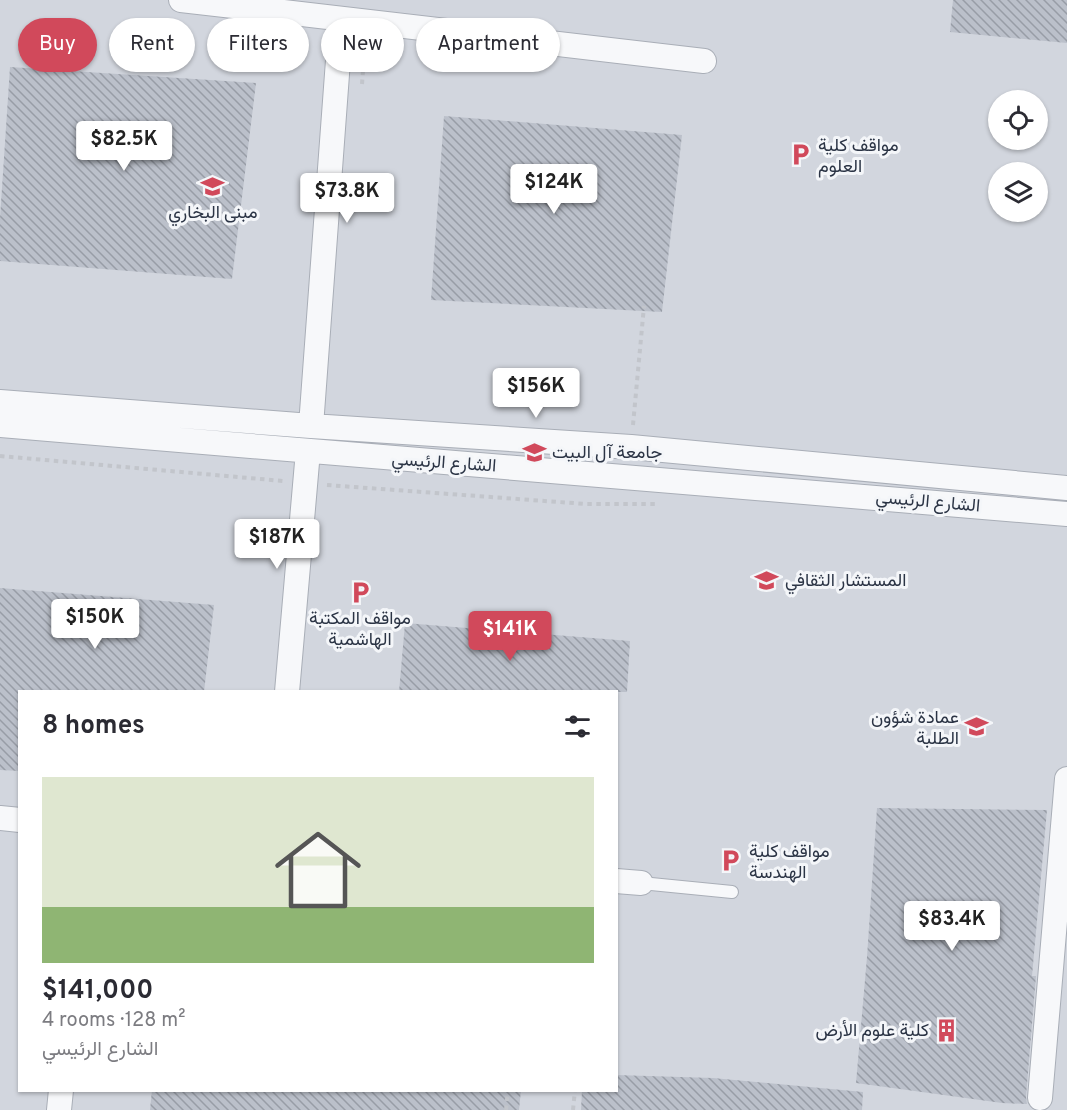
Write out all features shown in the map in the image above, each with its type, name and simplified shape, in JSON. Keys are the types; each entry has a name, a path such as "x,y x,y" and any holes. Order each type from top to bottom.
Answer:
{"street":[{"path":"181,0 325,18"},
{"path":"404,27 704,61"},
{"path":"311,426 337,72"},
{"name":"الشارع الرئيسي","path":"0,402 277,424 631,447 1067,488"},
{"path":"274,448 277,424"},
{"name":"الشارع الرئيسي","path":"0,425 772,487 1067,514"},
{"path":"344,454 345,428"},
{"path":"287,690 308,451"},
{"path":"772,487 773,460"},
{"path":"1040,1098 1067,779"},
{"path":"0,818 18,820"},
{"path":"618,881 641,883"},
{"path":"59,1110 61,1092"}],"lane":[{"path":"641,883 732,892"}],"path":[{"path":"631,447 644,306"},
{"path":"0,456 305,483 586,504 658,504"},
{"path":"506,1110 508,1092"},
{"path":"573,1110 575,1092"}],"shaded area":[{"name":"جامعة آل البيت","path":"0,0 1067,0 1067,1110 0,1110"}],"building":[{"path":"953,0 1067,0 1067,43 950,32"},
{"path":"10,67 18,68 18,72 87,72 256,83 232,279 0,261 0,218"},
{"path":"444,116 682,135 662,312 431,300"},
{"path":"0,588 214,605 204,690 18,690 18,771 0,770"},
{"path":"405,623 630,641 627,692 618,692 618,690 399,690"},
{"path":"877,808 1047,810 1032,976 1036,976 1027,1104 1002,1103 856,1083"},
{"path":"618,1075 713,1078 863,1092 862,1110 581,1110 582,1092 618,1092"},
{"path":"152,1092 521,1092 519,1110 150,1110"}],"place":[{"name":"مواقف كلية العلوم","path":"800,155"},
{"name":"مبنى البخاري","path":"213,186"},
{"name":"جامعة آل البيت","path":"534,452"},
{"name":"المستشار الثقافي","path":"767,580"},
{"name":"مواقف المكتبة الهاشمية","path":"360,592"},
{"name":"عمادة شؤون الطلبة","path":"977,727"},
{"name":"مواقف كلية الهندسة","path":"731,861"},
{"name":"كلية علوم الأرض","path":"947,1030"}]}
